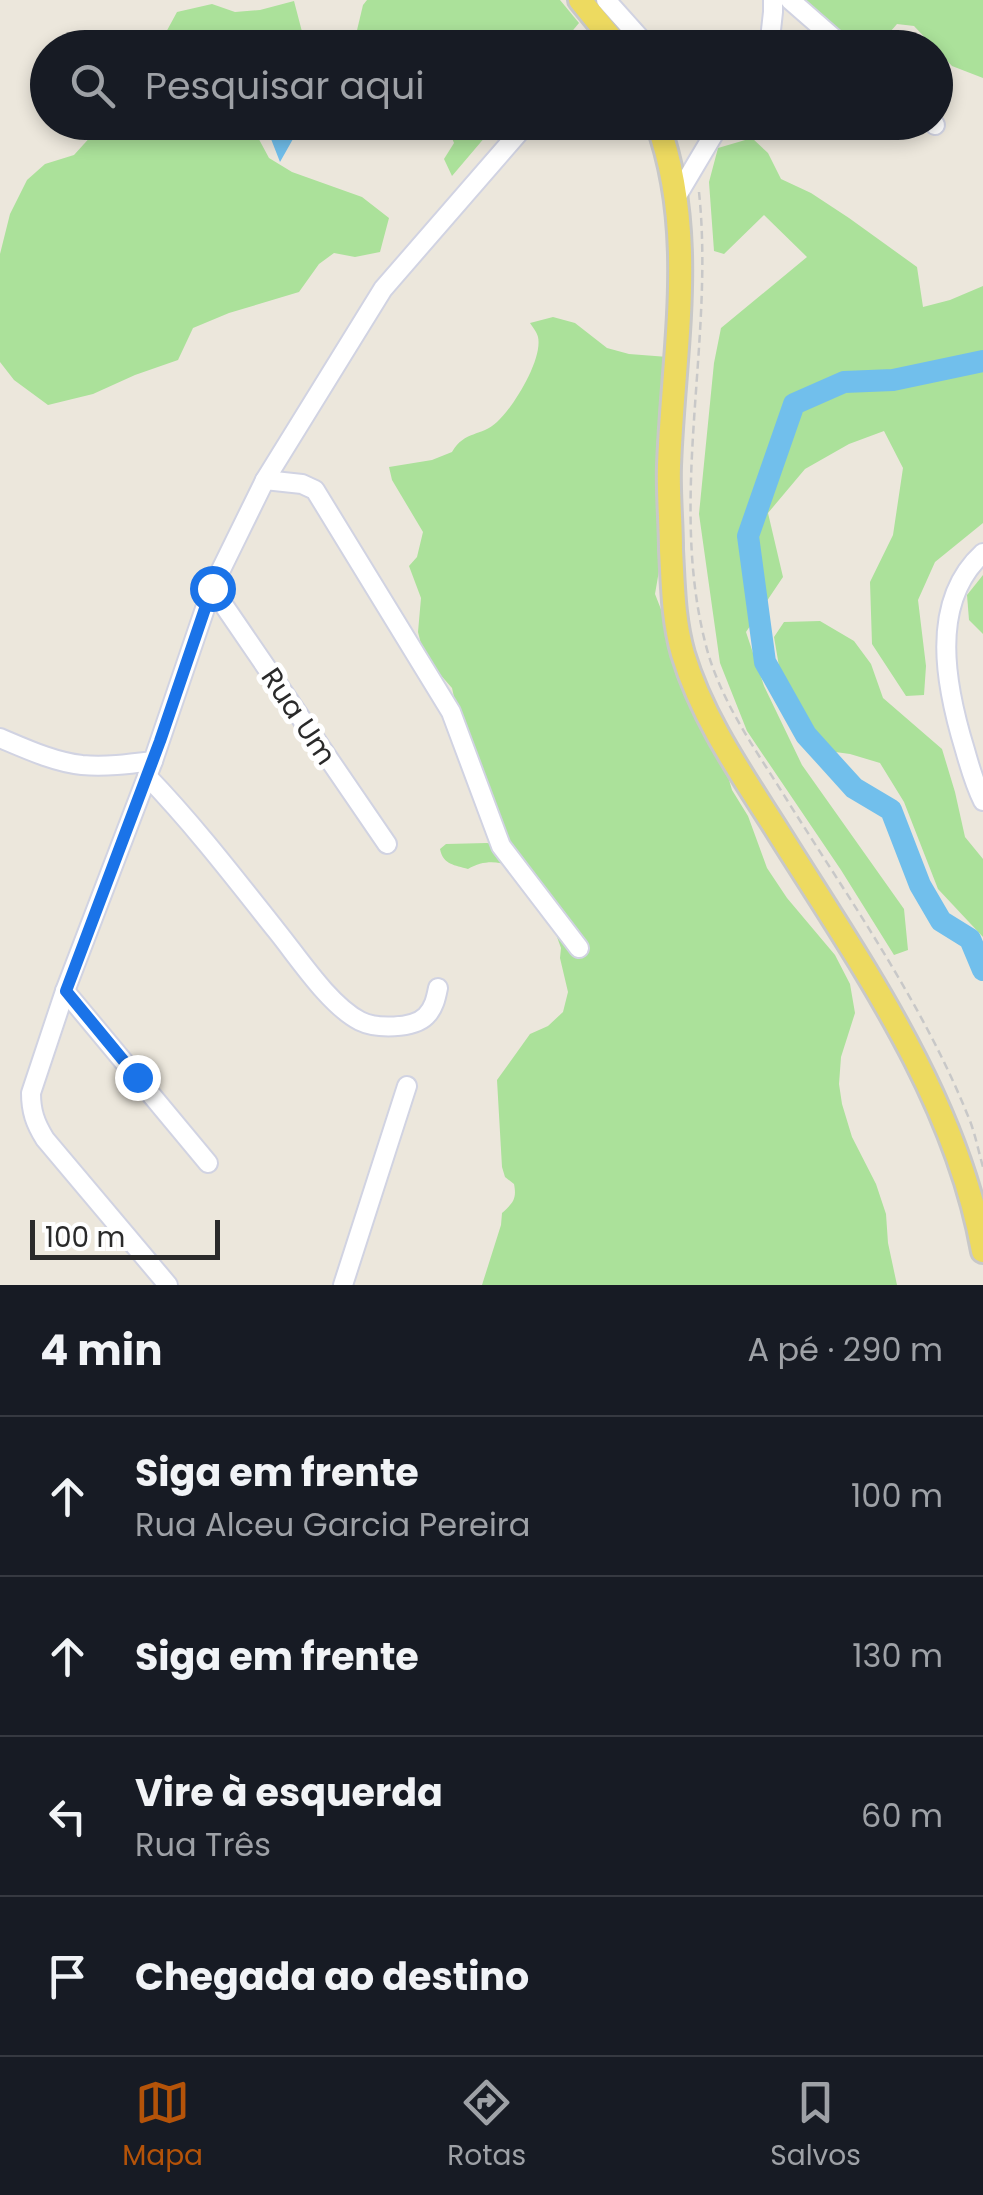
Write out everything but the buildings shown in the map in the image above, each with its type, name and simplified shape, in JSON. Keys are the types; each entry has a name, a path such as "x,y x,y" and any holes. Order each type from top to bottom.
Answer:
{"main road":[{"path":"580,0 599,30"},
{"path":"663,140 688,192 669,469 674,616 683,653 693,684 732,758 874,984 926,1079 976,1214 983,1251"}],"street":[{"path":"606,0 633,30"},
{"path":"772,30 773,0"},
{"path":"790,0 824,30"},
{"path":"168,1285 45,1140 35,1124 31,1092 212,588 266,480 384,289 512,140"},
{"path":"688,192 713,140"},
{"path":"266,480 302,484 315,490 450,712 501,846 578,948"},
{"path":"983,554 962,578 952,605 946,658 957,724 983,801"},
{"name":"Rua Um","path":"212,588 387,844"},
{"path":"0,738 79,765 150,768 320,986 360,1021 414,1023 427,1015 438,988"},
{"path":"66,991 208,1164"},
{"path":"343,1285 407,1086"}],"path":[{"path":"688,192 703,261 691,518 694,576 708,654 731,710 893,970 935,1046 970,1118 983,1167"}],"green space":[{"path":"367,0 560,0 579,23 573,30 357,30"},
{"path":"802,0 983,0 983,78 953,66 953,30 918,30 897,24 892,30 834,30"},
{"path":"294,1 302,30 167,30 177,12 212,4 235,12"},
{"path":"88,140 259,140 269,158 292,172 362,197 389,218 380,252 355,257 334,253 319,264 299,292 193,328 178,360 93,394 48,405 14,380 0,362 0,254 10,214 27,180 45,164 74,155"},
{"path":"453,140 483,140 452,176 444,159"},
{"path":"754,140 768,153 781,179 811,193 917,267 923,307 983,286 983,523 935,562 918,600 926,666 924,695 906,696 872,644 870,582 893,535 903,468 884,431 849,444 805,469 768,513 783,577 746,632 764,686 802,765 904,909 908,950 894,955 747,731 720,663 699,514 721,328 807,257 764,215 724,254 714,251 709,182 718,148"},
{"path":"553,317 575,323 607,348 668,357 668,509 657,534 661,559 655,594 662,612 684,626 732,790 748,816 767,868 835,955 850,984 855,1013 841,1057 842,1104 886,1214 897,1285 482,1285 502,1213 515,1193 514,1184 505,1177 502,1167 497,1080 530,1034 548,1026 563,1012 568,992 561,948 552,923 524,891 523,871 496,862 468,869 450,864 440,849 446,844 503,846 464,742 452,688 424,656 418,632 421,598 409,566 417,557 423,532 392,480 389,467 432,460 452,452 462,440 497,422 518,395 536,358 538,337 530,323"},
{"path":"983,575 983,634 969,620 967,595"},
{"path":"820,621 854,641 871,664 883,698 942,749 965,837 983,859 983,937 938,889 904,802 880,763 828,751 780,672 774,637 784,622"}],"water":[{"path":"271,140 292,140 280,162"}],"waterway":[{"path":"983,361 893,380 844,382 794,404 748,536 765,662 806,735 854,788 891,810 920,885 941,921 970,939 983,970"}],"route":[{"path":"137,1077 66,991 160,741 212,588"}]}
